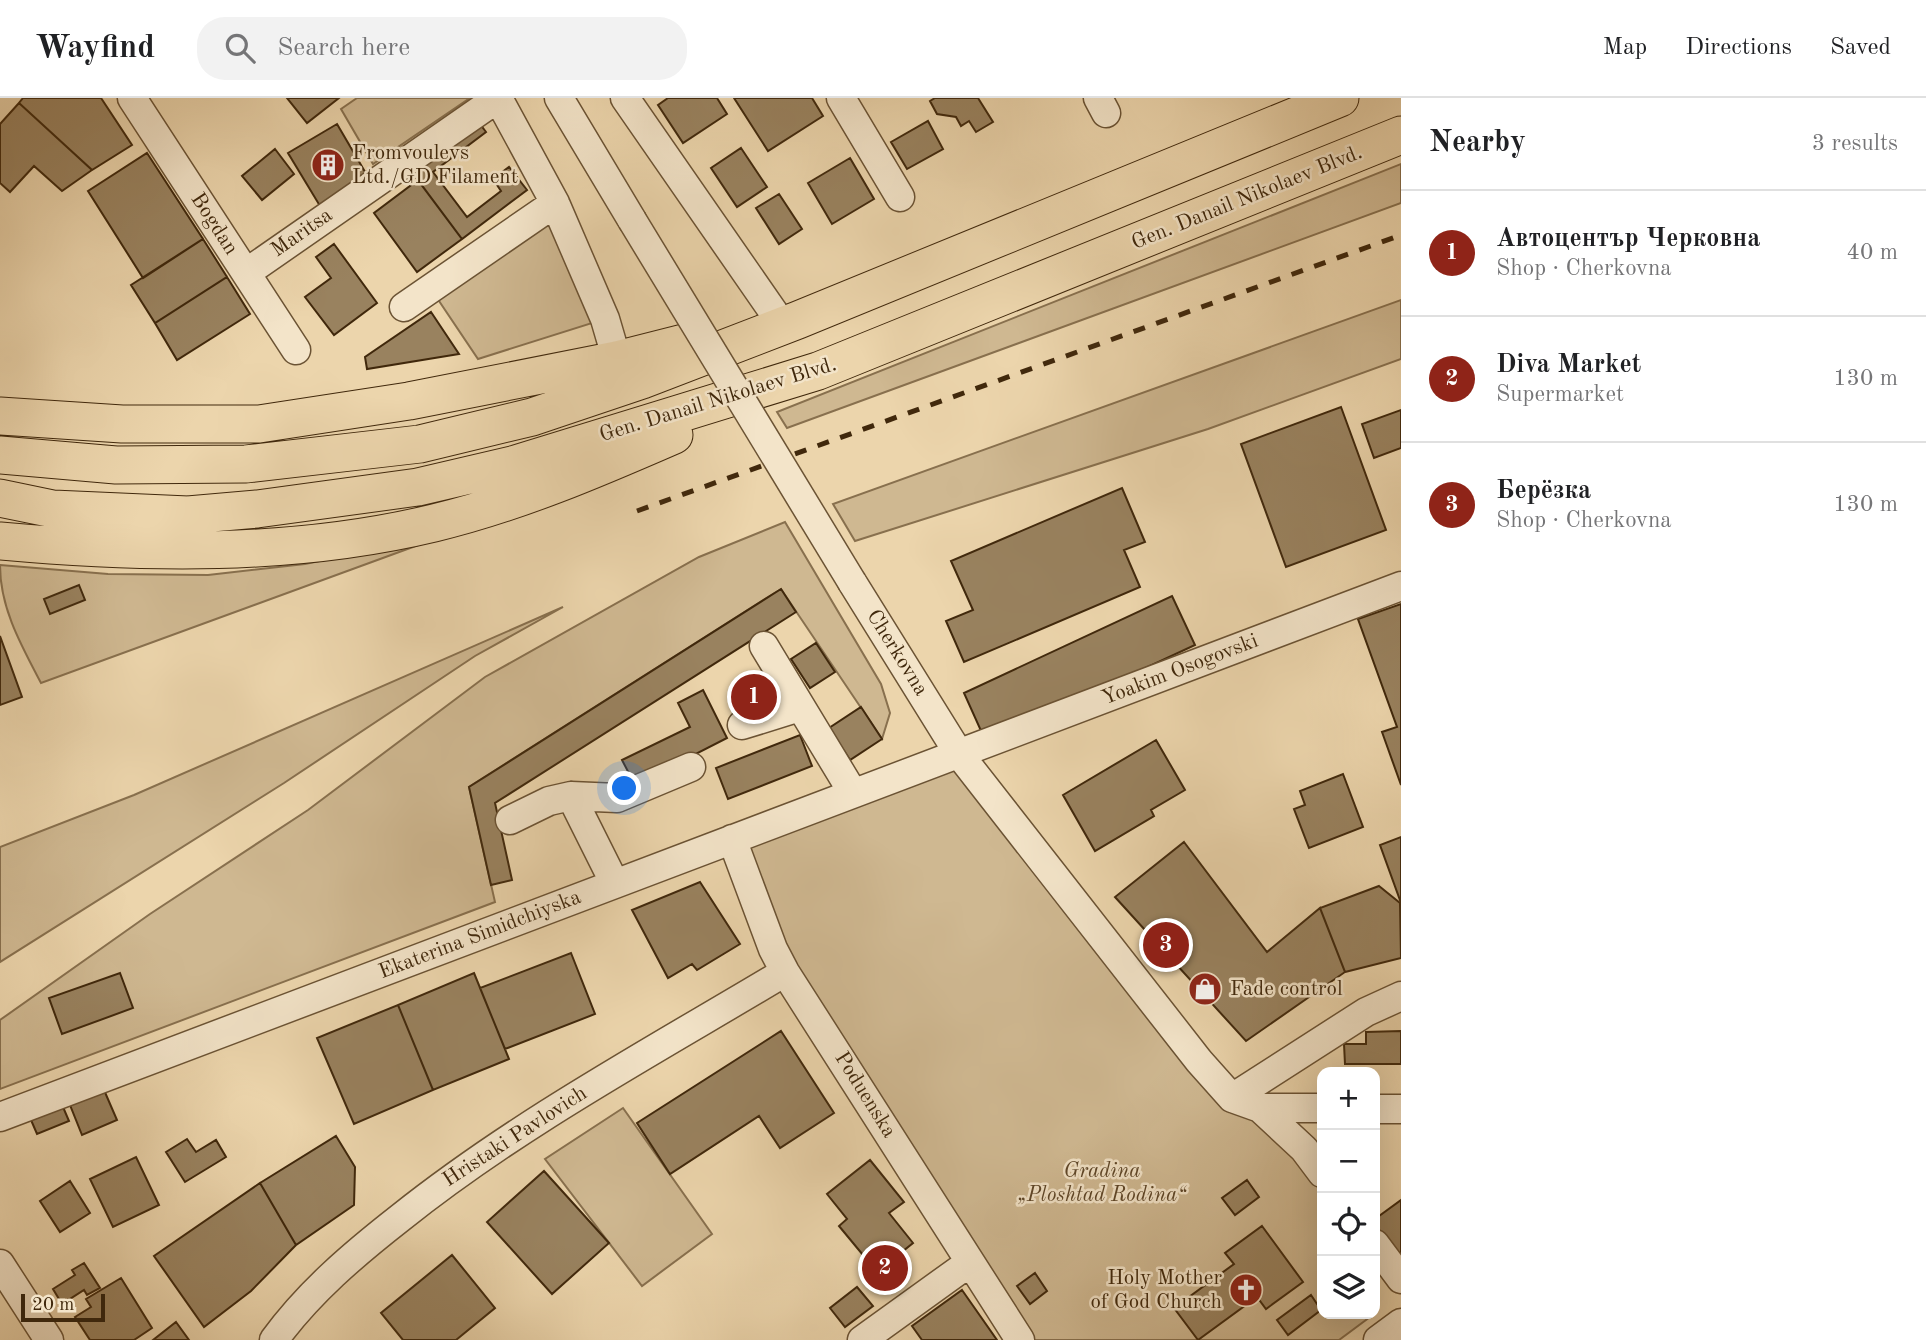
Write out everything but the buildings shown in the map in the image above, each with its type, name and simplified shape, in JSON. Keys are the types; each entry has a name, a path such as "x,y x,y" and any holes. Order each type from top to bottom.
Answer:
{"main road":[{"name":"Gen. Danail Nikolaev Blvd.","path":"0,455 116,465 246,464 420,444 532,417 642,380 1340,98"},
{"name":"Gen. Danail Nikolaev Blvd.","path":"0,498 53,509 188,514 257,509 418,486 516,464 818,371 1401,135"},
{"path":"0,416 122,424 259,424 408,401 617,360 789,320"},
{"path":"0,541 162,551 243,548 298,545 434,523 525,495 608,464 818,371"}],"street":[{"name":"Bogdan","path":"131,98 296,350"},
{"name":"Maritsa","path":"246,273 498,98"},
{"path":"498,98 555,203 605,319 617,360"},
{"name":"Cherkovna","path":"559,98 959,754 1199,1061 1232,1098 1260,1108 1317,1108"},
{"path":"625,98 789,320"},
{"path":"841,98 901,197"},
{"path":"404,307 555,203"},
{"name":"Yoakim Osogovski","path":"959,754 1401,586"},
{"path":"764,646 853,793"},
{"path":"742,725 800,707"},
{"name":"Ekaterina Simidchiyska","path":"0,1117 959,754"},
{"path":"510,821 549,801 571,796 617,798 691,767"},
{"path":"571,796 615,884"},
{"name":"Poduenska","path":"732,839 785,972 1020,1340"},
{"name":"Hristaki Pavlovich","path":"274,1340 291,1317 335,1271 449,1178 525,1128 785,972"},
{"path":"1232,1098 1366,1012 1401,996"},
{"path":"1260,1108 1304,1149 1317,1166"},
{"path":"1380,1109 1401,1109"},
{"path":"1380,1251 1401,1279"},
{"path":"862,1340 970,1263"},
{"path":"0,1264 50,1340"},
{"path":"1378,1340 1401,1323"}],"green space":[{"path":"357,98 470,98 373,164 341,109"},
{"path":"1401,164 1401,203 787,428 777,412"},
{"path":"555,203 605,319 478,359 431,289"},
{"path":"1401,300 1401,359 1208,429 855,541 833,504"},
{"path":"785,522 881,684 890,713 882,739 781,589 469,787 495,902 0,1089 0,1020 150,914 308,810 485,677 699,557"},
{"path":"443,536 41,683 13,626 1,581 0,565 108,574 208,575 305,564"},
{"path":"563,607 475,656 284,783 0,962 0,847 134,795"},
{"name":"Gradina „Ploshtad Rodina“","path":"959,754 1199,1061 1304,1149 1317,1178 1317,1319 1367,1319 1339,1340 1020,1340 809,1007 732,839"},
{"path":"623,1108 712,1234 642,1286 545,1159"}],"railway":[{"path":"637,511 1401,235"}],"place":[{"name":"Fromvoulevs Ltd./GD Filament","path":"328,165"},
{"name":"Автоцентър Черковна","path":"754,697"},
{"name":"Берёзка","path":"1166,945"},
{"name":"Fade control","path":"1205,989"},
{"name":"Diva Market","path":"885,1268"},
{"name":"Holy Mother of God Church","path":"1246,1290"}]}
